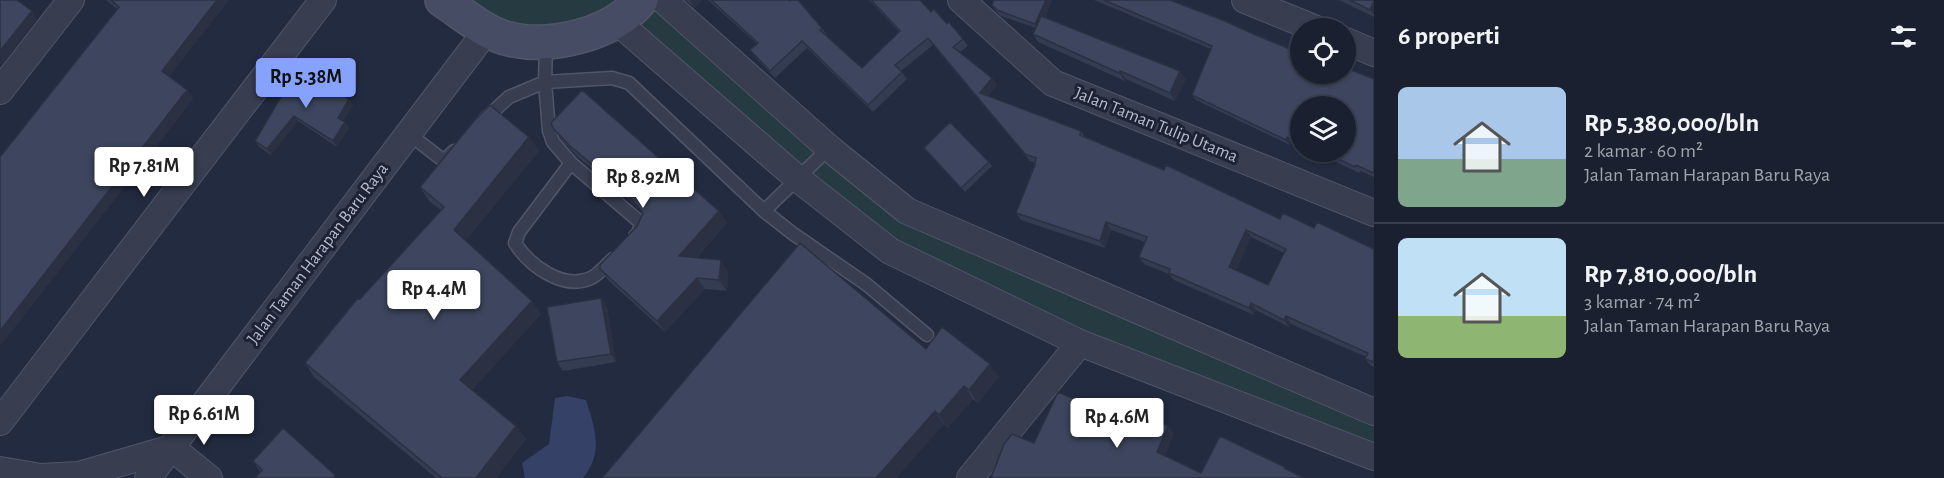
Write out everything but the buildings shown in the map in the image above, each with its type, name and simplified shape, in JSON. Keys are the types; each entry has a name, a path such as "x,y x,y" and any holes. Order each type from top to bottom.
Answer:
{"street":[{"path":"0,91 71,0"},
{"path":"0,422 323,0"},
{"path":"442,0 487,30 506,38 546,42 588,34 615,20 635,7 641,0"},
{"path":"663,0 829,148 907,211 1374,412"},
{"name":"Jalan Taman Tulip Utama","path":"962,0 1053,82 1374,213"},
{"path":"1245,0 1290,18"},
{"path":"615,20 797,178 890,251 1080,343 1374,457"},
{"name":"Jalan Taman Harapan Baru Raya","path":"148,478 487,30"},
{"path":"1356,45 1374,53"},
{"path":"970,478 1080,343"},
{"path":"0,470 41,477 79,475 172,448 209,478"}],"lane":[{"path":"546,42 545,82 549,131 553,142 572,163 641,225 639,232 594,277 570,281 546,273 529,259 514,240 572,163"},
{"path":"474,130 509,97 545,82 612,78 629,83 764,211 866,284 927,335"},
{"path":"409,134 444,161 459,146"},
{"path":"764,211 829,148"}],"shaded area":[{"path":"442,0 663,0 907,211 1374,412 1374,457 918,266 615,21 546,42"}],"water":[{"path":"567,396 586,400 596,440 596,450 590,469 583,478 525,478 522,463 549,444 555,398"}]}
